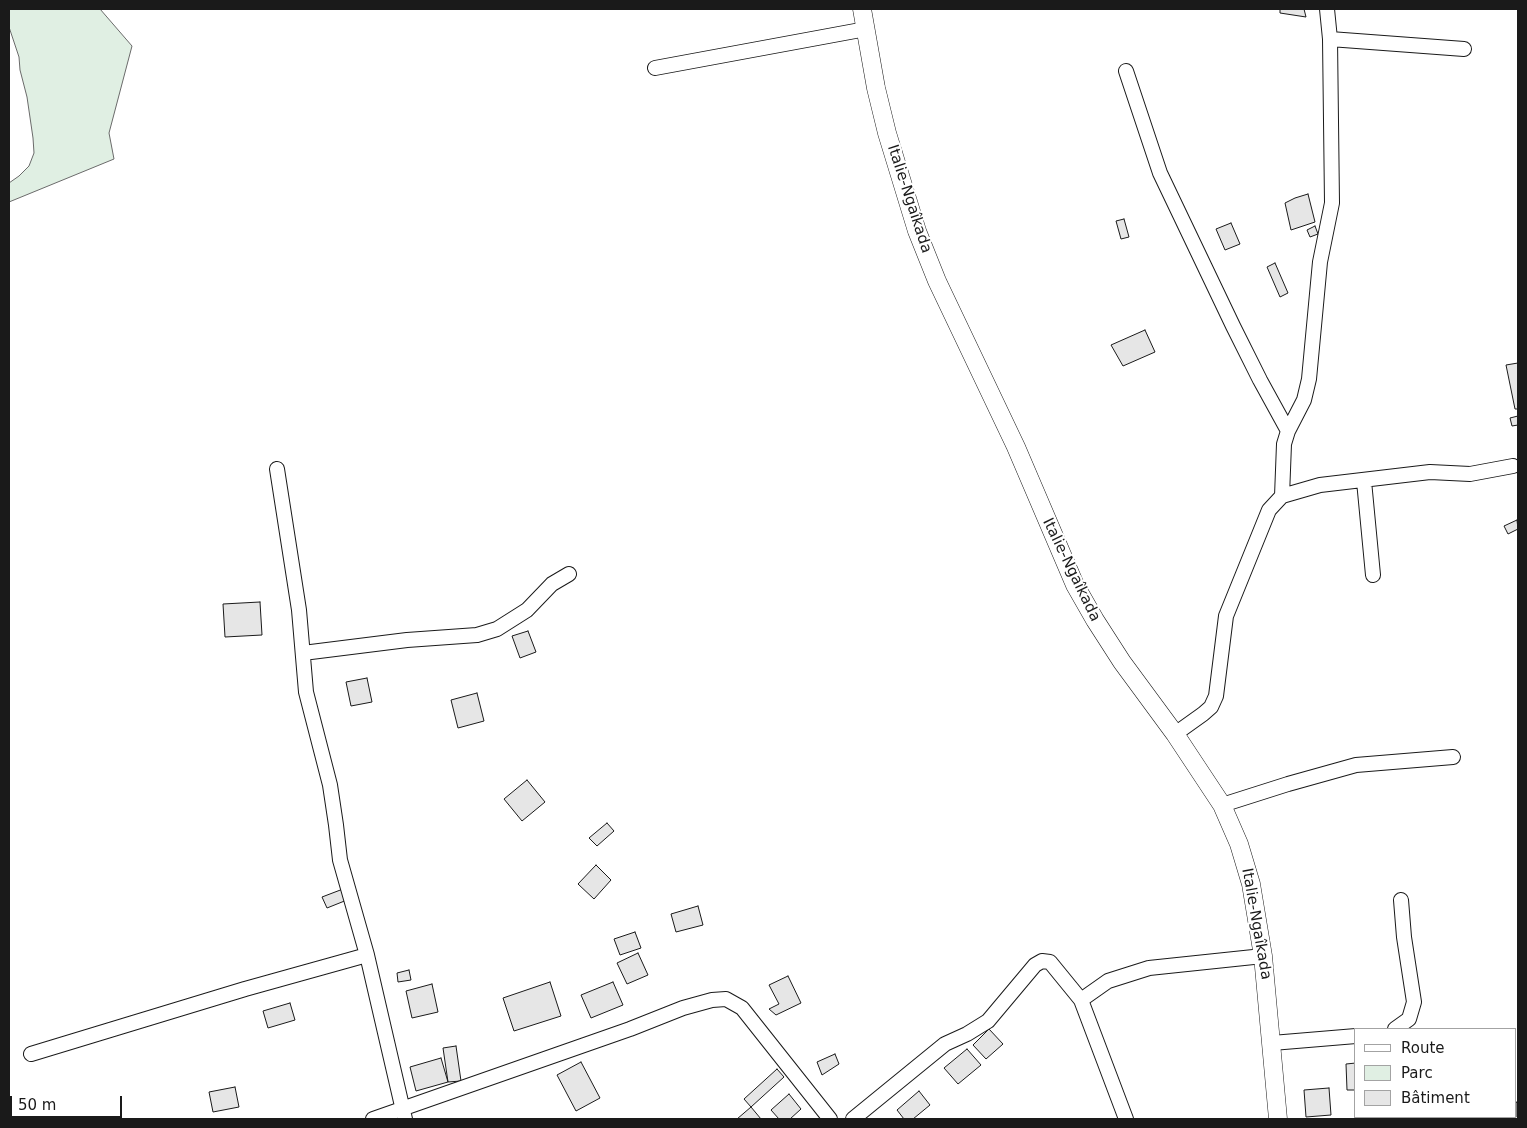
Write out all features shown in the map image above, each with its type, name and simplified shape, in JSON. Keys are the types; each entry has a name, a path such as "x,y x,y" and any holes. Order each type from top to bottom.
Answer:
{"street":[{"name":"Italie-Ngaîkada","path":"862,9 876,88 887,134 917,231 937,281 1016,447 1075,585 1094,620 1122,662 1175,734 1222,805 1240,844 1252,884 1263,956 1278,1119"},
{"path":"1282,496 1284,444 1288,431 1304,400 1309,379 1320,262 1332,203 1330,39 1327,9"},
{"path":"655,68 866,28"},
{"path":"1330,39 1464,49"},
{"path":"1126,71 1160,173 1233,326 1288,431"},
{"path":"1175,734 1211,707 1216,696 1226,616 1269,510 1282,496 1320,485 1430,472 1470,474 1514,466"},
{"path":"277,469 299,610 306,692 330,785 340,860 367,955 404,1114"},
{"path":"1364,481 1373,575"},
{"path":"303,653 407,640 477,635 497,629 527,610 552,584 569,574"},
{"path":"1222,805 1356,765 1453,757"},
{"path":"1396,1028 1409,1019 1414,1002 1404,937 1401,900"},
{"path":"30,1054 245,989 367,955"},
{"path":"1081,1000 1108,981 1149,968 1263,956"},
{"path":"853,1119 945,1044 967,1034 988,1021 1035,965 1042,961 1050,962 1081,1000 1126,1119"},
{"path":"373,1119 404,1114 630,1030 683,1008 726,998 742,1008 830,1119"},
{"path":"1272,1043 1354,1036"}],"green space":[{"path":"9,9 100,9 132,46 109,133 114,159 9,202 9,183 29,166 34,153 27,97 20,70 19,57 9,27"}],"building":[{"path":"1280,9 1304,9 1306,17 1280,13"},
{"path":"1308,194 1315,222 1291,230 1285,203"},
{"path":"1124,219 1129,237 1121,239 1116,221"},
{"path":"1231,223 1240,244 1225,250 1216,229"},
{"path":"1315,226 1318,234 1310,237 1307,230"},
{"path":"1275,263 1288,293 1280,297 1267,267"},
{"path":"1145,330 1155,352 1123,366 1111,345"},
{"path":"1518,363 1518,409 1515,409 1506,365"},
{"path":"1518,416 1518,425 1512,426 1510,418"},
{"path":"1517,520 1518,529 1508,534 1504,526"},
{"path":"260,602 262,635 225,637 223,604"},
{"path":"528,631 536,652 520,658 512,636"},
{"path":"367,678 372,702 351,706 346,682"},
{"path":"477,693 484,721 458,728 451,700"},
{"path":"527,780 545,802 522,821 504,799"},
{"path":"607,823 614,831 597,846 589,838"},
{"path":"596,865 611,880 594,899 578,884"},
{"path":"343,889 347,900 327,908 322,897"},
{"path":"698,906 703,925 676,932 671,914"},
{"path":"635,932 641,948 620,955 614,939"},
{"path":"638,953 648,975 627,984 617,963"},
{"path":"409,970 411,980 398,982 397,973"},
{"path":"788,976 801,1003 776,1015 769,1009 779,1004 769,985"},
{"path":"550,982 561,1016 514,1031 503,998"},
{"path":"613,982 623,1005 591,1018 581,995"},
{"path":"432,984 438,1012 412,1018 406,991"},
{"path":"290,1003 295,1020 268,1028 263,1011"},
{"path":"989,1029 1003,1044 986,1059 973,1045"},
{"path":"456,1046 461,1081 448,1082 443,1048"},
{"path":"967,1049 981,1065 958,1084 944,1068"},
{"path":"835,1054 839,1064 822,1075 817,1062"},
{"path":"441,1058 448,1082 416,1091 410,1067"},
{"path":"581,1062 600,1098 576,1111 557,1075"},
{"path":"1354,1063 1354,1090 1347,1090 1346,1064"},
{"path":"777,1069 784,1077 751,1107 744,1099"},
{"path":"235,1087 239,1107 213,1112 209,1092"},
{"path":"1329,1088 1331,1115 1306,1117 1304,1090"},
{"path":"919,1091 930,1105 913,1119 904,1119 897,1110"},
{"path":"789,1094 801,1109 790,1119 779,1119 771,1110"},
{"path":"1518,1103 1518,1119 1500,1119 1517,1118"},
{"path":"751,1107 761,1119 737,1119"}]}
